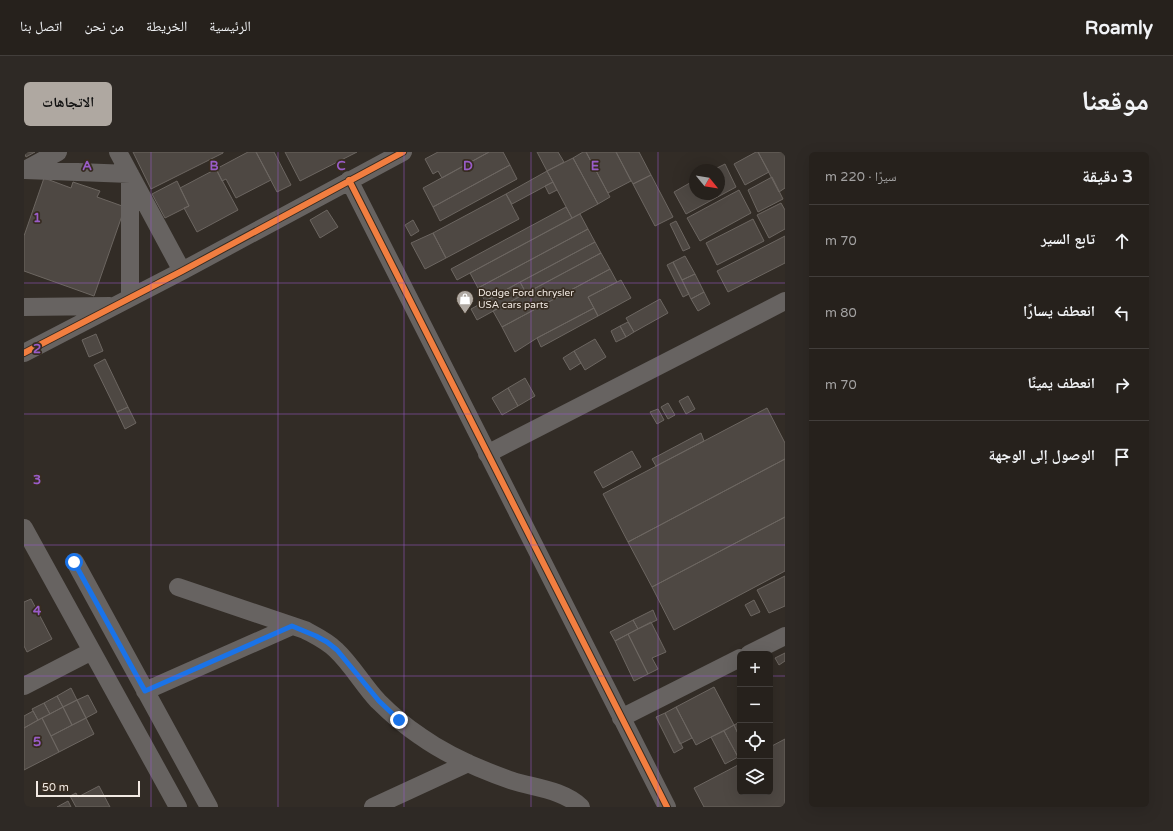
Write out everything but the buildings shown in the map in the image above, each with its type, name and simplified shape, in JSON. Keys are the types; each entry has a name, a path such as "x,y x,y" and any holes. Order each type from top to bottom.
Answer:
{"street":[{"path":"25,170 58,152"},
{"path":"118,152 182,271"},
{"path":"24,353 182,271 402,152"},
{"path":"25,170 130,174"},
{"path":"130,174 130,298"},
{"path":"349,180 667,807"},
{"path":"487,454 785,301"},
{"path":"24,307 113,306"},
{"path":"24,528 178,807"},
{"path":"74,562 208,807"},
{"path":"178,587 292,626 327,642 337,650 379,701 399,720 420,736 444,751 468,763 512,780 560,794 580,807"},
{"path":"145,691 292,626"},
{"path":"754,651 785,636"},
{"path":"24,686 92,651"},
{"path":"621,718 737,660"},
{"path":"373,807 468,763"}],"cycle path":[{"path":"24,353 182,271 403,152"},
{"path":"349,180 667,807"}],"place":[{"name":"Dodge Ford chrysler USA cars parts","path":"465,314"}],"route":[{"path":"74,562 145,691 292,626 305,630 327,642 337,650 360,681 399,720"}]}
